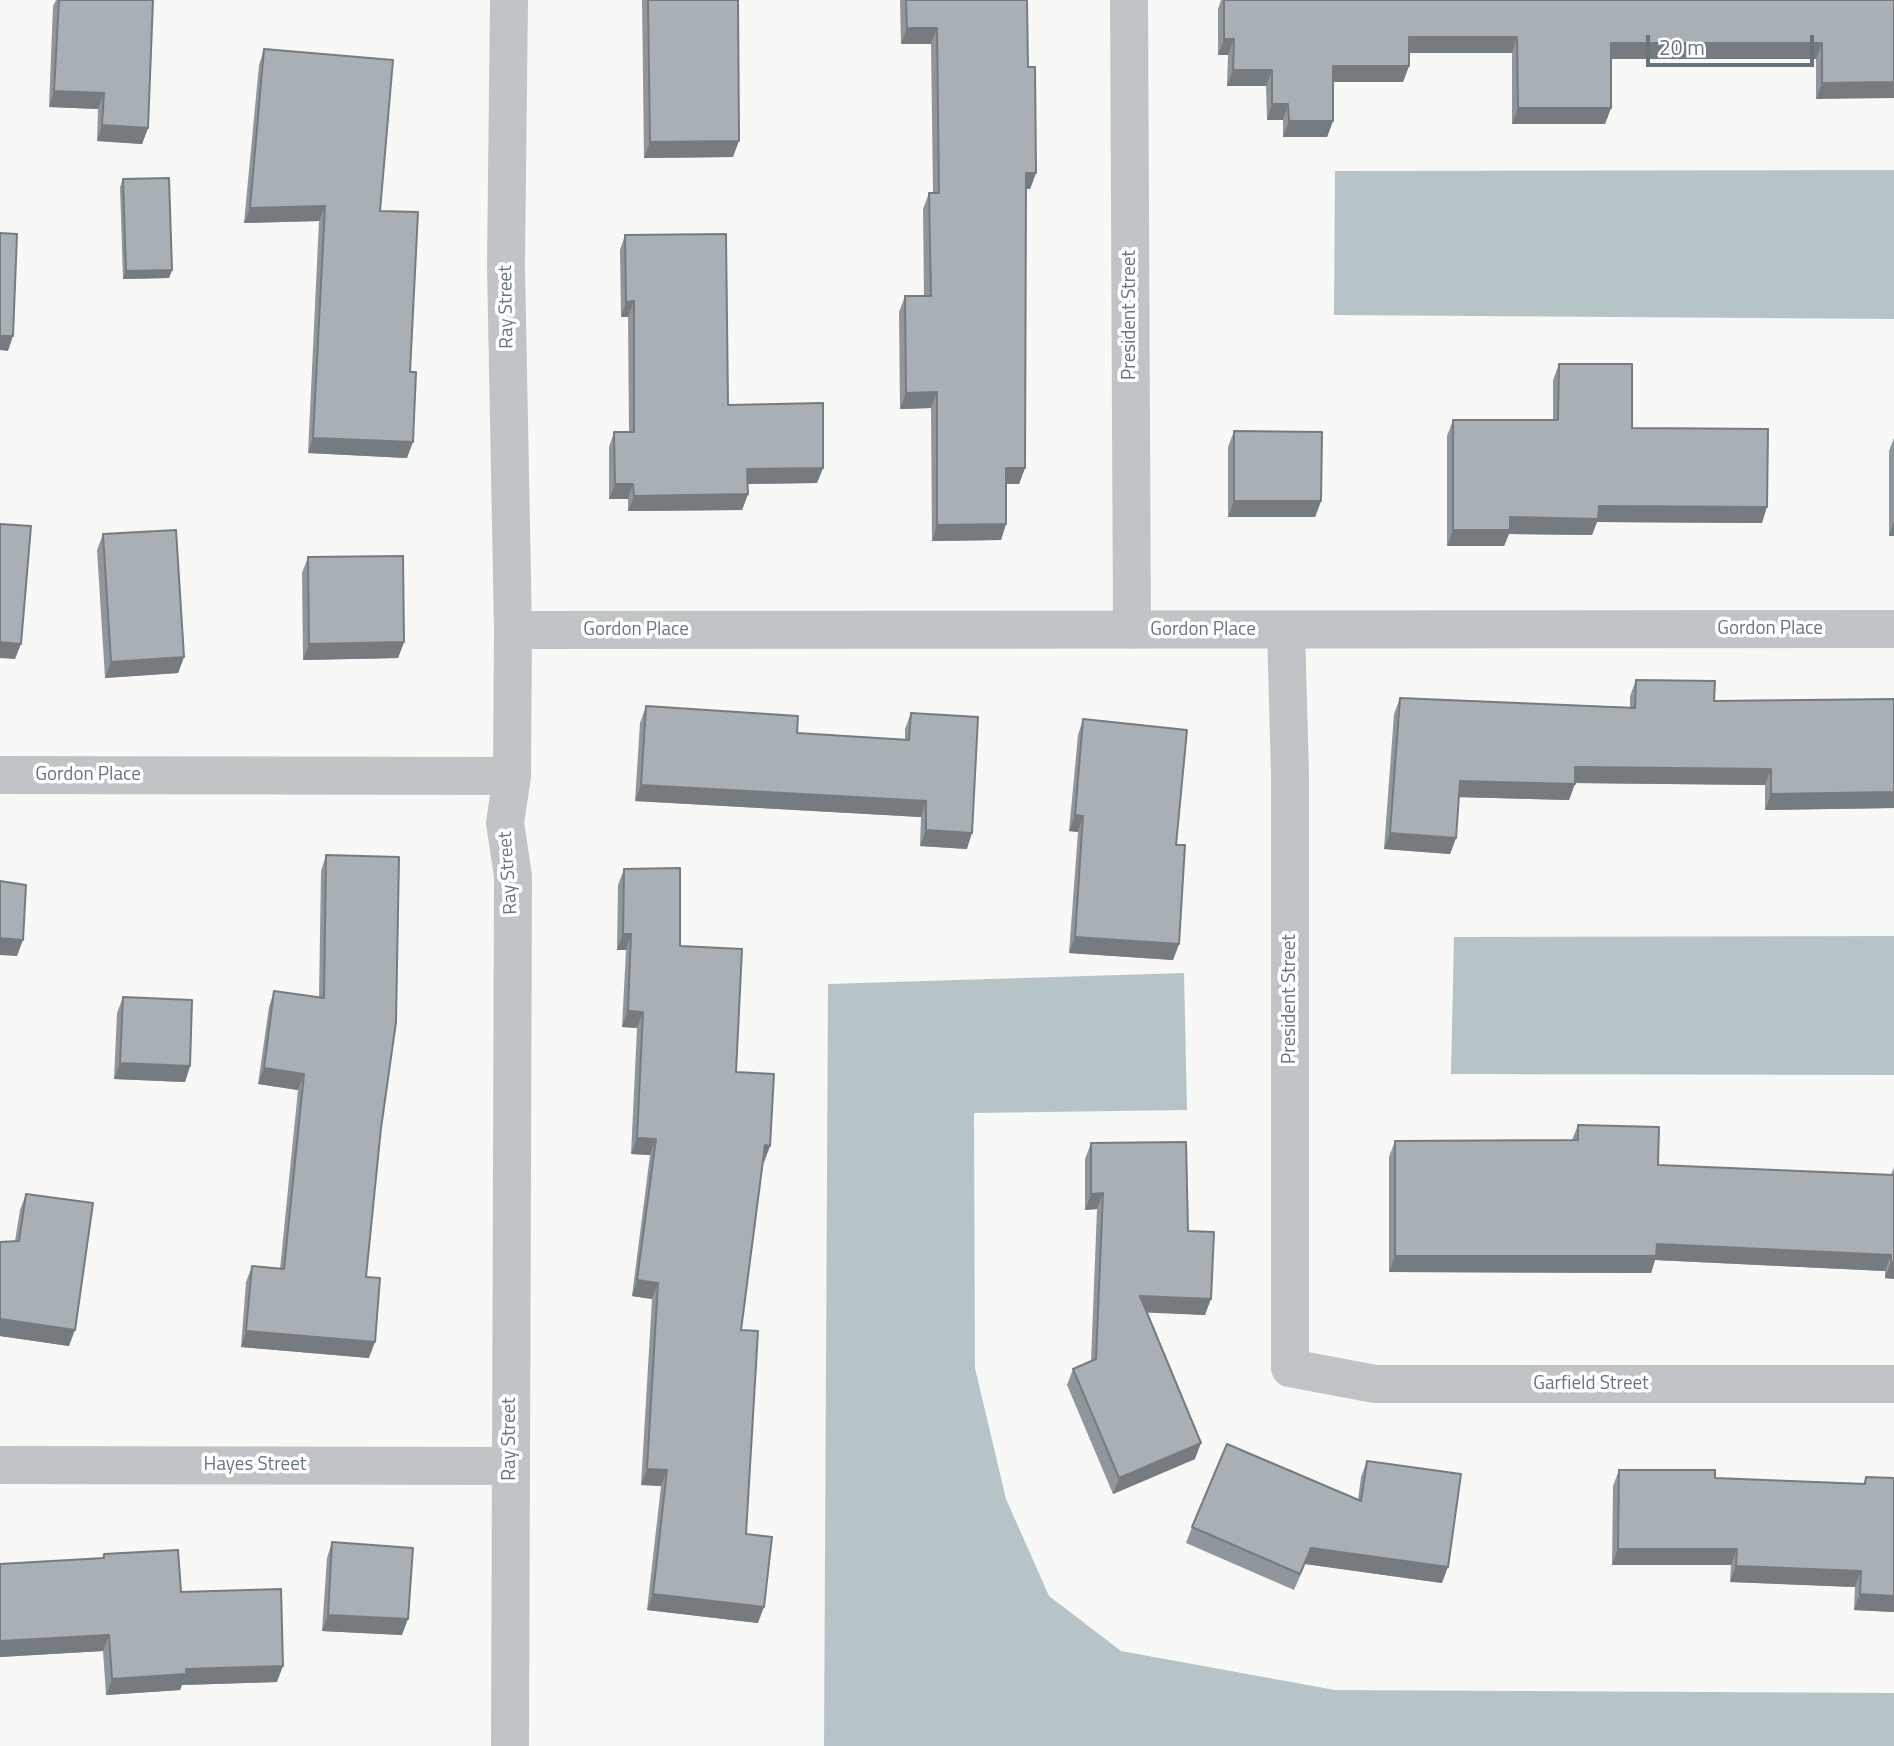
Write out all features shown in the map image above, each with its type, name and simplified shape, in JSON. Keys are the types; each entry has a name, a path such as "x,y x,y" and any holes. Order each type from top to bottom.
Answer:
{"street":[{"name":"Ray Street","path":"509,0 506,265 513,630 512,776 505,823 513,876 510,1746"},
{"name":"President Street","path":"1129,0 1132,630"},
{"name":"Gordon Place","path":"513,630 1894,629"},
{"name":"President Street","path":"1286,630 1290,774 1290,1368"},
{"name":"Gordon Place","path":"0,775 512,776"},
{"name":"Garfield Street","path":"1290,1368 1375,1384 1894,1384"},
{"name":"Hayes Street","path":"0,1465 510,1466"}],"shaded area":[{"path":"1894,170 1894,319 1334,315 1335,171"},
{"path":"1894,936 1894,1075 1451,1074 1454,937"},
{"path":"1184,973 1187,1110 974,1113 975,1368 1006,1499 1049,1596 1121,1651 1335,1690 1894,1693 1894,1746 824,1746 828,984"}],"building":[{"path":"59,0 153,0 148,128 102,125 104,93 54,91"},
{"path":"648,0 738,0 739,141 650,142"},
{"path":"906,0 1027,0 1028,67 1035,67 1036,173 1026,173 1025,468 1006,468 1006,524 937,525 937,392 906,393 905,296 931,296 929,193 939,193 937,28 907,28"},
{"path":"1224,0 1894,0 1894,82 1822,83 1822,43 1611,43 1611,108 1518,108 1517,37 1409,37 1409,66 1333,66 1333,121 1289,121 1288,104 1272,104 1272,70 1233,70 1234,39 1224,39"},
{"path":"264,49 393,60 380,211 418,212 410,372 416,372 413,442 313,438 325,206 250,208"},
{"path":"169,178 172,270 126,271 123,179"},
{"path":"0,233 17,234 13,336 0,336"},
{"path":"726,234 728,405 823,403 823,468 747,469 748,494 634,496 633,484 615,484 614,432 634,432 634,301 626,302 625,235"},
{"path":"1559,364 1632,364 1632,428 1768,429 1767,507 1599,506 1598,519 1510,517 1510,530 1453,530 1453,420 1558,420"},
{"path":"1234,431 1322,432 1321,501 1234,501"},
{"path":"0,524 31,526 21,644 0,642"},
{"path":"176,530 184,657 111,662 103,534"},
{"path":"403,556 404,642 309,644 308,557"},
{"path":"1636,680 1715,681 1714,701 1894,699 1894,792 1771,794 1771,769 1575,767 1575,784 1460,781 1456,838 1390,833 1400,698 1635,708"},
{"path":"646,706 798,716 797,733 909,740 911,713 978,717 972,833 926,830 926,801 641,785"},
{"path":"1083,719 1187,730 1176,845 1185,845 1179,944 1075,937 1083,816 1075,815"},
{"path":"326,855 399,857 396,1022 381,1128 366,1277 380,1278 375,1342 246,1331 252,1266 284,1269 304,1074 264,1068 274,991 324,998"},
{"path":"680,868 680,946 742,949 736,1072 774,1074 770,1146 765,1145 741,1330 758,1331 746,1534 772,1537 764,1607 653,1594 667,1470 647,1469 658,1283 637,1280 656,1139 637,1138 643,1012 628,1011 631,934 623,934 624,869"},
{"path":"0,881 26,885 23,940 0,938"},
{"path":"123,997 192,1000 190,1066 120,1063"},
{"path":"1578,1125 1659,1127 1658,1165 1894,1175 1894,1262 1891,1262 1891,1255 1657,1244 1656,1256 1395,1256 1395,1141 1578,1140"},
{"path":"1186,1142 1188,1231 1214,1232 1211,1299 1140,1296 1201,1443 1119,1478 1073,1369 1096,1359 1103,1193 1091,1194 1091,1143"},
{"path":"26,1194 93,1203 75,1330 0,1319 0,1242 19,1241"},
{"path":"1227,1444 1361,1501 1367,1461 1461,1474 1448,1567 1311,1548 1300,1574 1192,1527"},
{"path":"1619,1470 1715,1470 1715,1478 1865,1484 1866,1477 1894,1478 1894,1596 1860,1594 1861,1571 1736,1566 1737,1549 1618,1549"},
{"path":"332,1542 413,1548 408,1619 328,1615"},
{"path":"178,1550 181,1592 281,1589 283,1666 186,1669 186,1674 112,1679 109,1635 0,1641 0,1564 104,1558 104,1554"}]}
